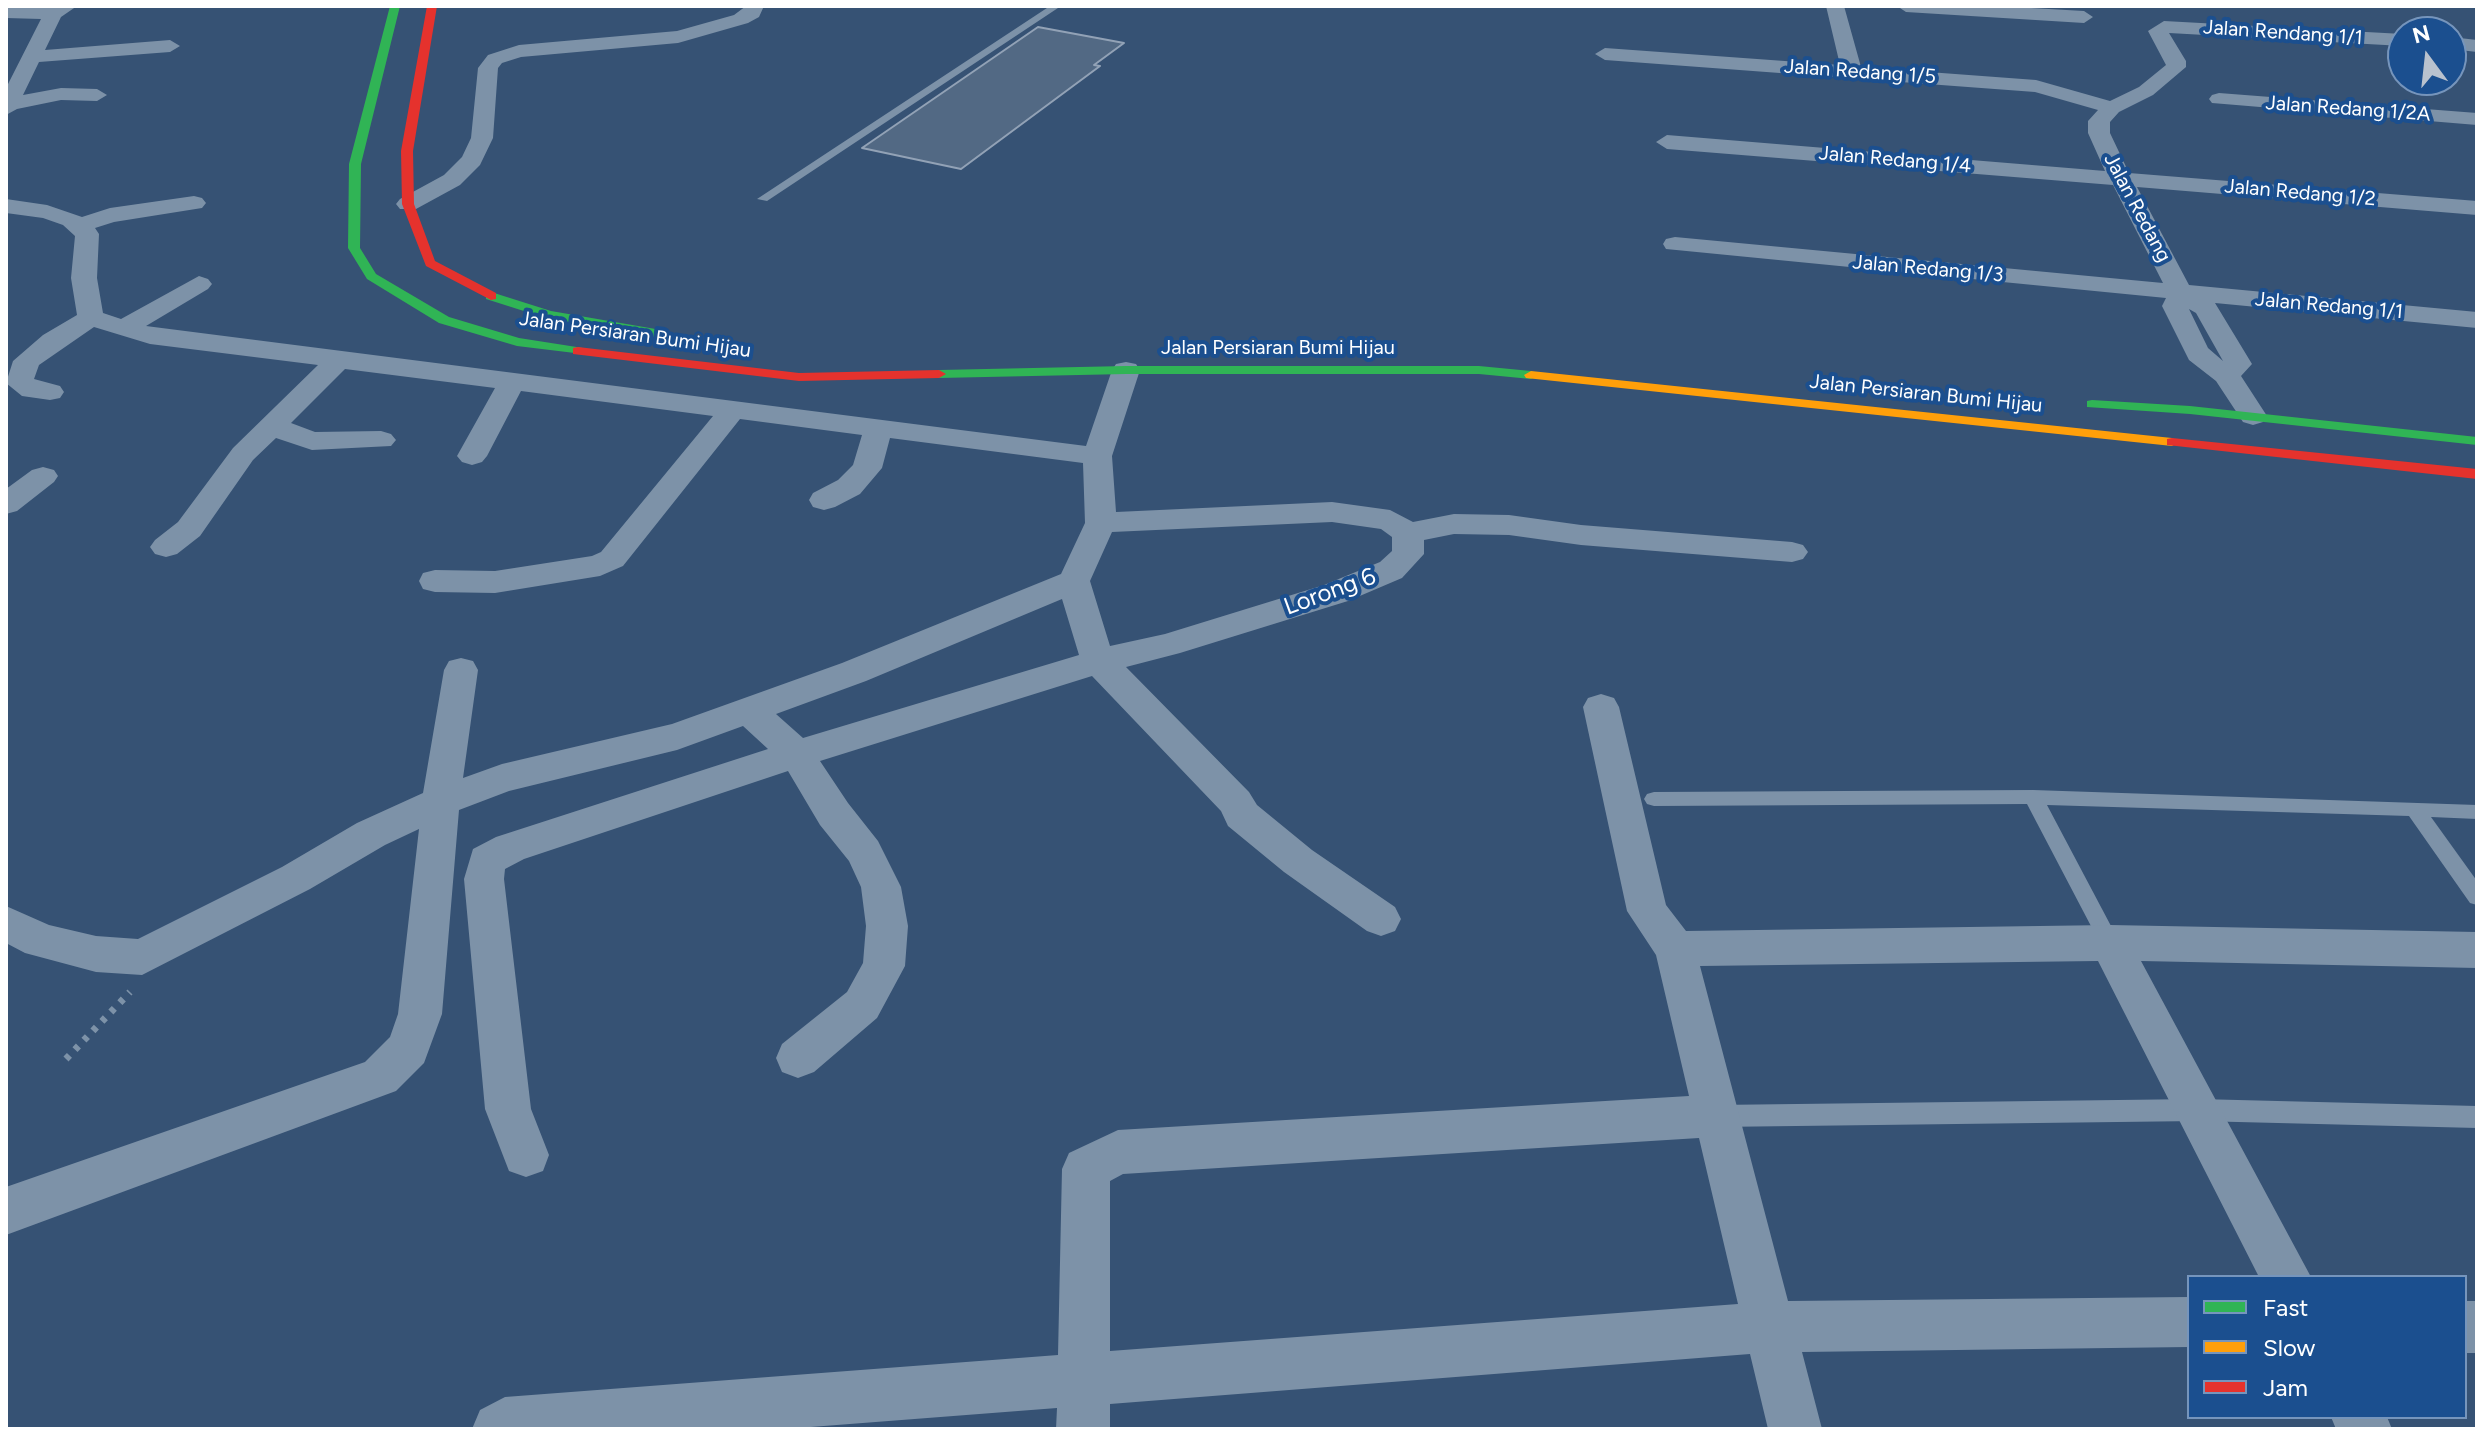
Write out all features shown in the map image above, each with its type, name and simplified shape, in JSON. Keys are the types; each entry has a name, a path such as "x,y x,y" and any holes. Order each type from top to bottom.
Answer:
{"main road":[{"name":"Jalan Persiaran Bumi Hijau","path":"395,6 355,164 354,248 371,276 444,320 517,342 765,375 1126,370 1479,370 2477,474"},
{"name":"Jalan Persiaran Bumi Hijau","path":"432,6 407,151 408,204 430,263 480,292 549,315 684,336"},
{"name":"Jalan Persiaran Bumi Hijau","path":"2067,402 2253,416 2477,441"},
{"path":"2125,436 2248,436 2253,432 2253,416"},
{"path":"2253,416 2278,440 2456,472"}],"street":[{"path":"408,204 452,180 472,160 482,138 488,68 495,59 519,51 678,37 741,19 752,13 755,6"},
{"path":"1835,6 1852,72"},
{"path":"1906,6 2084,17"},
{"path":"6,12 61,10"},
{"path":"9,97 30,57 61,10"},
{"name":"Jalan Rendang 1/1","path":"2112,108 2146,91 2176,67 2176,61 2158,31 2164,27 2387,39"},
{"path":"30,57 170,46"},
{"name":"Jalan Redang 1/5","path":"1605,54 2036,86 2112,108"},
{"path":"9,97 97,95"},
{"name":"Jalan Redang 1/2A","path":"2219,99 2477,119"},
{"name":"Jalan Redang","path":"2112,108 2099,121 2099,133 2181,293 2175,306 2203,360 2226,375 2253,416"},
{"name":"Jalan Redang 1/4","path":"1667,142 2123,179"},
{"name":"Jalan Redang 1/2","path":"2123,179 2477,208"},
{"path":"78,226 110,215 194,203"},
{"path":"6,206 47,212 71,220 87,234 84,278 91,318"},
{"name":"Jalan Redang 1/3","path":"1675,244 2181,293"},
{"path":"122,329 199,284"},
{"name":"Jalan Redang 1/1","path":"2181,293 2477,320"},
{"path":"91,318 122,329 338,361 1097,456"},
{"path":"50,392 32,390 19,382 27,361 52,341 91,318"},
{"path":"166,547 189,529 243,454 338,361"},
{"path":"1126,370 1097,456 1101,523 1074,581 1085,625 1099,661 1227,792 1242,815 1298,861 1381,919"},
{"path":"472,456 512,382"},
{"path":"435,581 495,582 600,565 612,559 731,412"},
{"path":"271,426 312,441 381,440"},
{"path":"824,500 849,487 867,468 878,428"},
{"path":"6,504 43,476"},
{"path":"1101,523 1332,512 1390,520 1408,533 1454,524 1509,525 1581,535 1792,552"},
{"name":"Lorong 6","path":"526,1155 508,1109 484,879 487,860 510,848 797,754 1099,661 1168,645 1336,593 1391,570 1408,554 1408,533"},
{"path":"6,923 40,941 96,954 142,957 296,878 371,834 441,802 502,778 677,736 854,672 1074,581"},
{"path":"6,1211 380,1077 408,1049 420,1014 441,802 461,670"},
{"path":"1601,707 1647,911 1675,949 1795,1429"},
{"path":"748,710 797,754 834,814 864,852 881,887 887,926 884,966 862,1005 798,1058"},
{"path":"1675,949 2110,943 2477,950"},
{"path":"2110,943 2285,1275"},
{"path":"1083,1405 1086,1169 1118,1152 1716,1116"},
{"path":"499,1429 505,1424 1083,1405 1770,1327 2187,1322"}],"lane":[{"path":"1028,6 1039,16"},
{"path":"763,199 1056,6"},
{"path":"2033,797 2110,943"},
{"path":"1654,799 2033,797 2477,812"},
{"path":"2414,809 2477,897"},
{"path":"1716,1116 2198,1110 2477,1117"}],"path":[{"path":"66,1059 181,939"}],"building":[{"path":"1038,27 1124,43 1094,65 1100,66 961,169 862,148"}],"traffic: fast":[{"path":"395,6 355,164 354,248 371,276 444,320 517,342 578,351"},
{"path":"491,296 549,315 667,335"},
{"path":"939,374 1126,370 1479,370 1531,375"},
{"path":"2092,404 2190,410 2477,441"}],"traffic: slow":[{"path":"1531,375 2172,442"}],"traffic: jam":[{"path":"432,6 407,151 408,204 430,263 491,296"},
{"path":"578,351 799,377 939,374"},
{"path":"2172,442 2477,474"}]}
